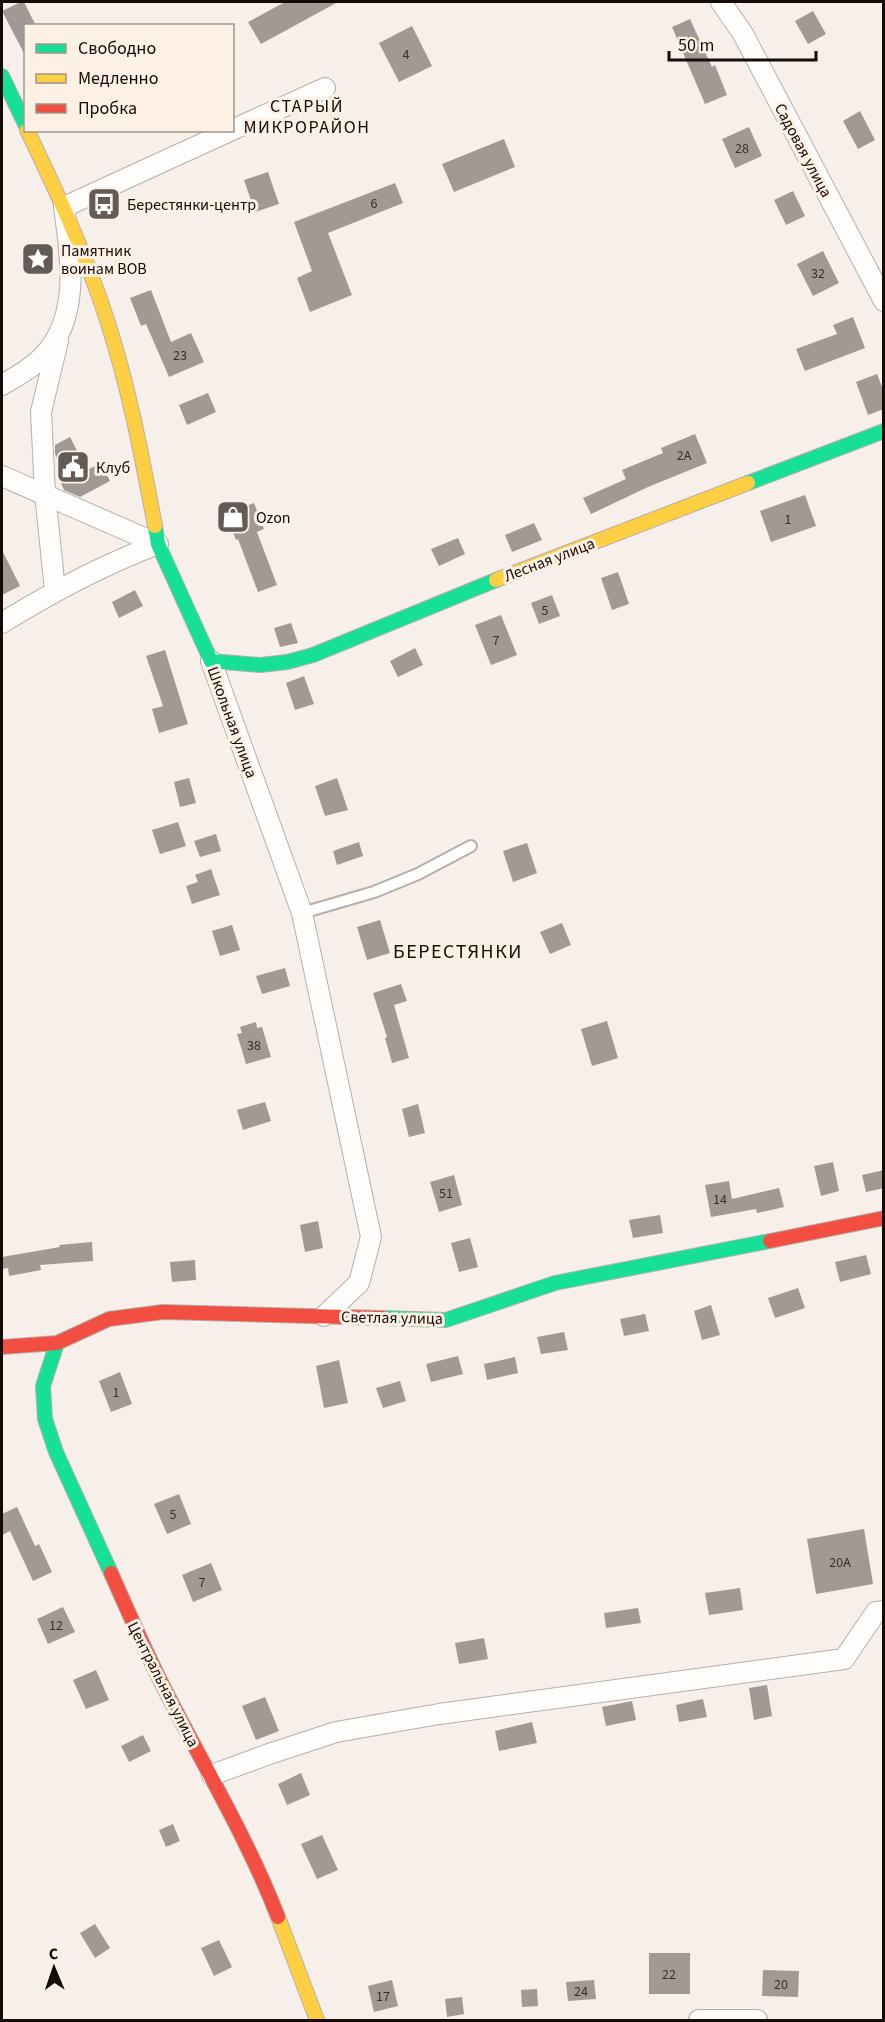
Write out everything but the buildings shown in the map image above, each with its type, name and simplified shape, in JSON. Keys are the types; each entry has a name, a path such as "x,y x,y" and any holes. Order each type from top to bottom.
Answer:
{"street":[{"name":"Садовая улица","path":"721,2 743,34 884,301"},
{"name":"Школьная улица","path":"2,76 24,124"},
{"path":"234,129 325,88"},
{"name":"Школьная улица","path":"28,132 64,207 107,320 137,430 158,544 211,661 302,913 371,1236 359,1283 324,1316"},
{"path":"55,590 45,494 41,412 67,308 71,279 64,207 228,132"},
{"path":"2,385 21,374 46,353 60,333"},
{"name":"Лесная улица","path":"211,661 260,665 287,662 313,655 513,573 884,431"},
{"path":"2,476 158,544"},
{"path":"2,623 55,590 124,556 158,544"},
{"name":"Светлая улица","path":"2,1347 57,1343 109,1319 163,1312 446,1320 555,1283 884,1218"},
{"name":"Центральная улица","path":"57,1343 43,1386 45,1419 56,1452 157,1674 212,1775 266,1886 317,2020"},
{"path":"212,1775 336,1732 439,1714 844,1659 880,1611"},
{"path":"699,2020 757,2020"}],"lane":[{"path":"302,913 374,892 418,874 471,846"}],"traffic: fast":[{"path":"2,76 24,122"},
{"path":"748,483 884,431"},
{"path":"155,526 158,544 211,661 260,665 287,662 313,655 496,580"},
{"path":"383,1318 446,1320 555,1283 770,1241"},
{"path":"57,1343 43,1386 45,1419 56,1452 111,1573"}],"traffic: slow":[{"path":"28,132 70,224 107,320 128,396 155,526"},
{"path":"496,580 748,483"},
{"path":"278,1917 317,2020"}],"traffic: jam":[{"path":"770,1241 884,1218"},
{"path":"2,1347 57,1343 109,1319 163,1312 383,1318"},
{"path":"111,1573 157,1674 251,1855 278,1917"}],"place":[{"name":"Берестянки-центр","path":"104,204"},
{"name":"Памятник воинам ВОВ","path":"38,259"},
{"name":"Клуб","path":"73,467"},
{"name":"Ozon","path":"233,517"}],"district":[{"name":"СТАРЫЙ МИКРОРАЙОН","path":"307,116"},
{"name":"БЕРЕСТЯНКИ","path":"458,951"}]}
